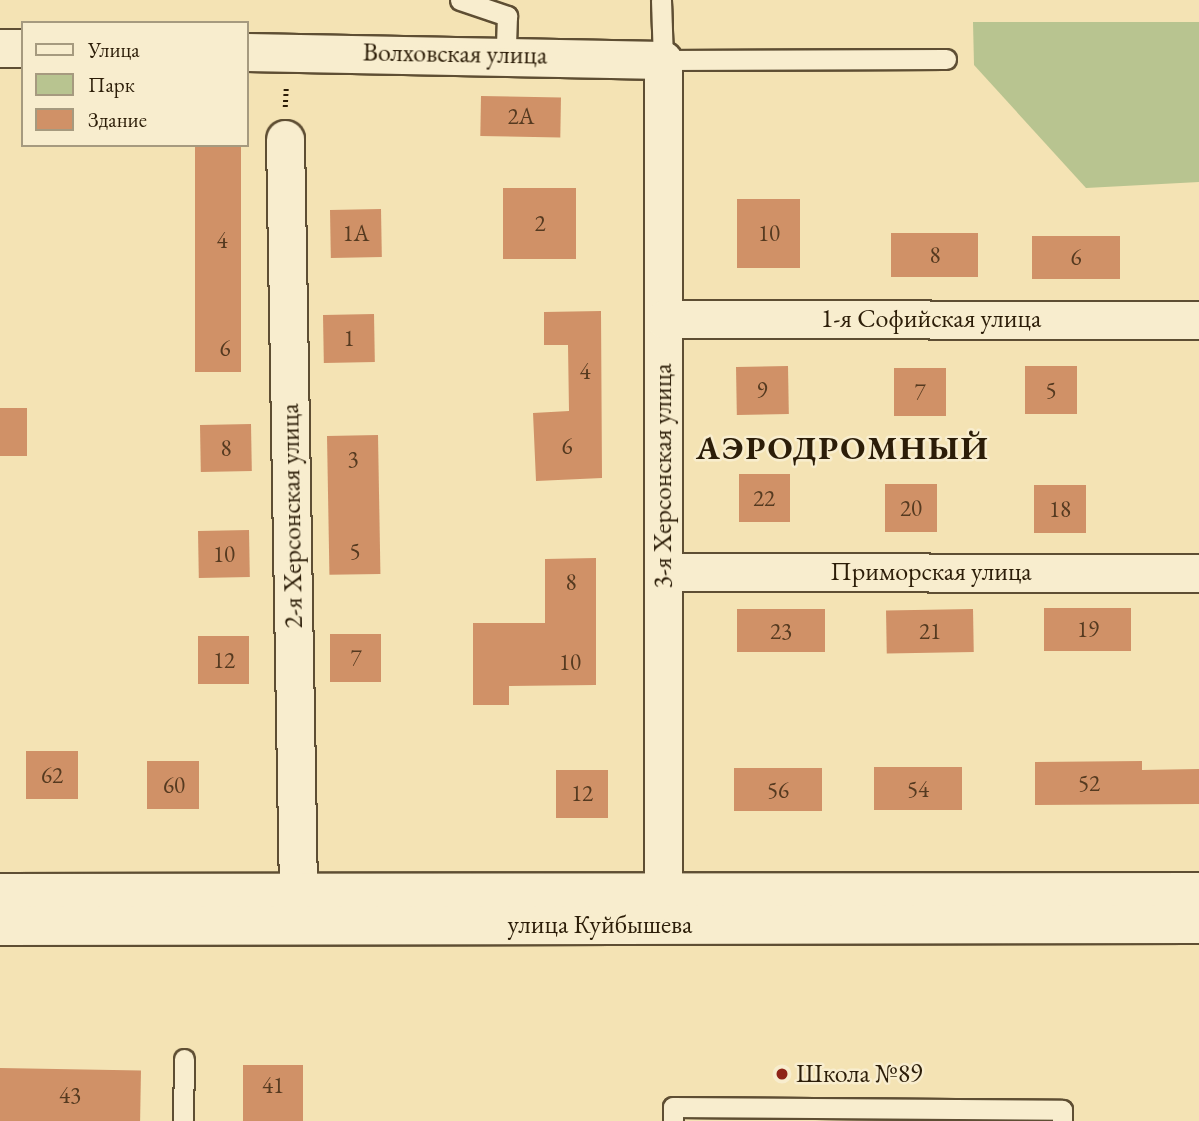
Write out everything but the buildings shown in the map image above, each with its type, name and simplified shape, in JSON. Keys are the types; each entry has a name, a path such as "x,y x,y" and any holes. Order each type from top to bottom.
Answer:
{"main road":[{"name":"улица Куйбышева","path":"662,909 1199,892"},
{"name":"улица Куйбышева","path":"0,893 298,909 662,909 1199,924"},
{"name":"улица Куйбышева","path":"0,926 298,909"}],"street":[{"path":"0,48 21,48"},
{"name":"Волховская улица","path":"248,52 506,54 663,60"},
{"name":"3-я Херсонская улица","path":"662,909 663,60"},
{"name":"2-я Херсонская улица","path":"285,139 298,909"},
{"name":"1-я Софийская улица","path":"664,319 1199,320"},
{"name":"Приморская улица","path":"663,572 1199,573"}],"lane":[{"path":"460,0 507,16 506,54"},
{"path":"661,0 663,60 946,59"},
{"path":"183,1121 184,1059"},
{"path":"673,1121 673,1107 1062,1110 1062,1121"}],"path":[{"path":"285,139 286,53"}],"green space":[{"path":"973,22 1199,22 1199,182 1086,188 974,65"}],"place":[{"name":"Школа №89","path":"782,1074"}],"district":[{"name":"АЭРОДРОМНЫЙ","path":"843,448"}]}
